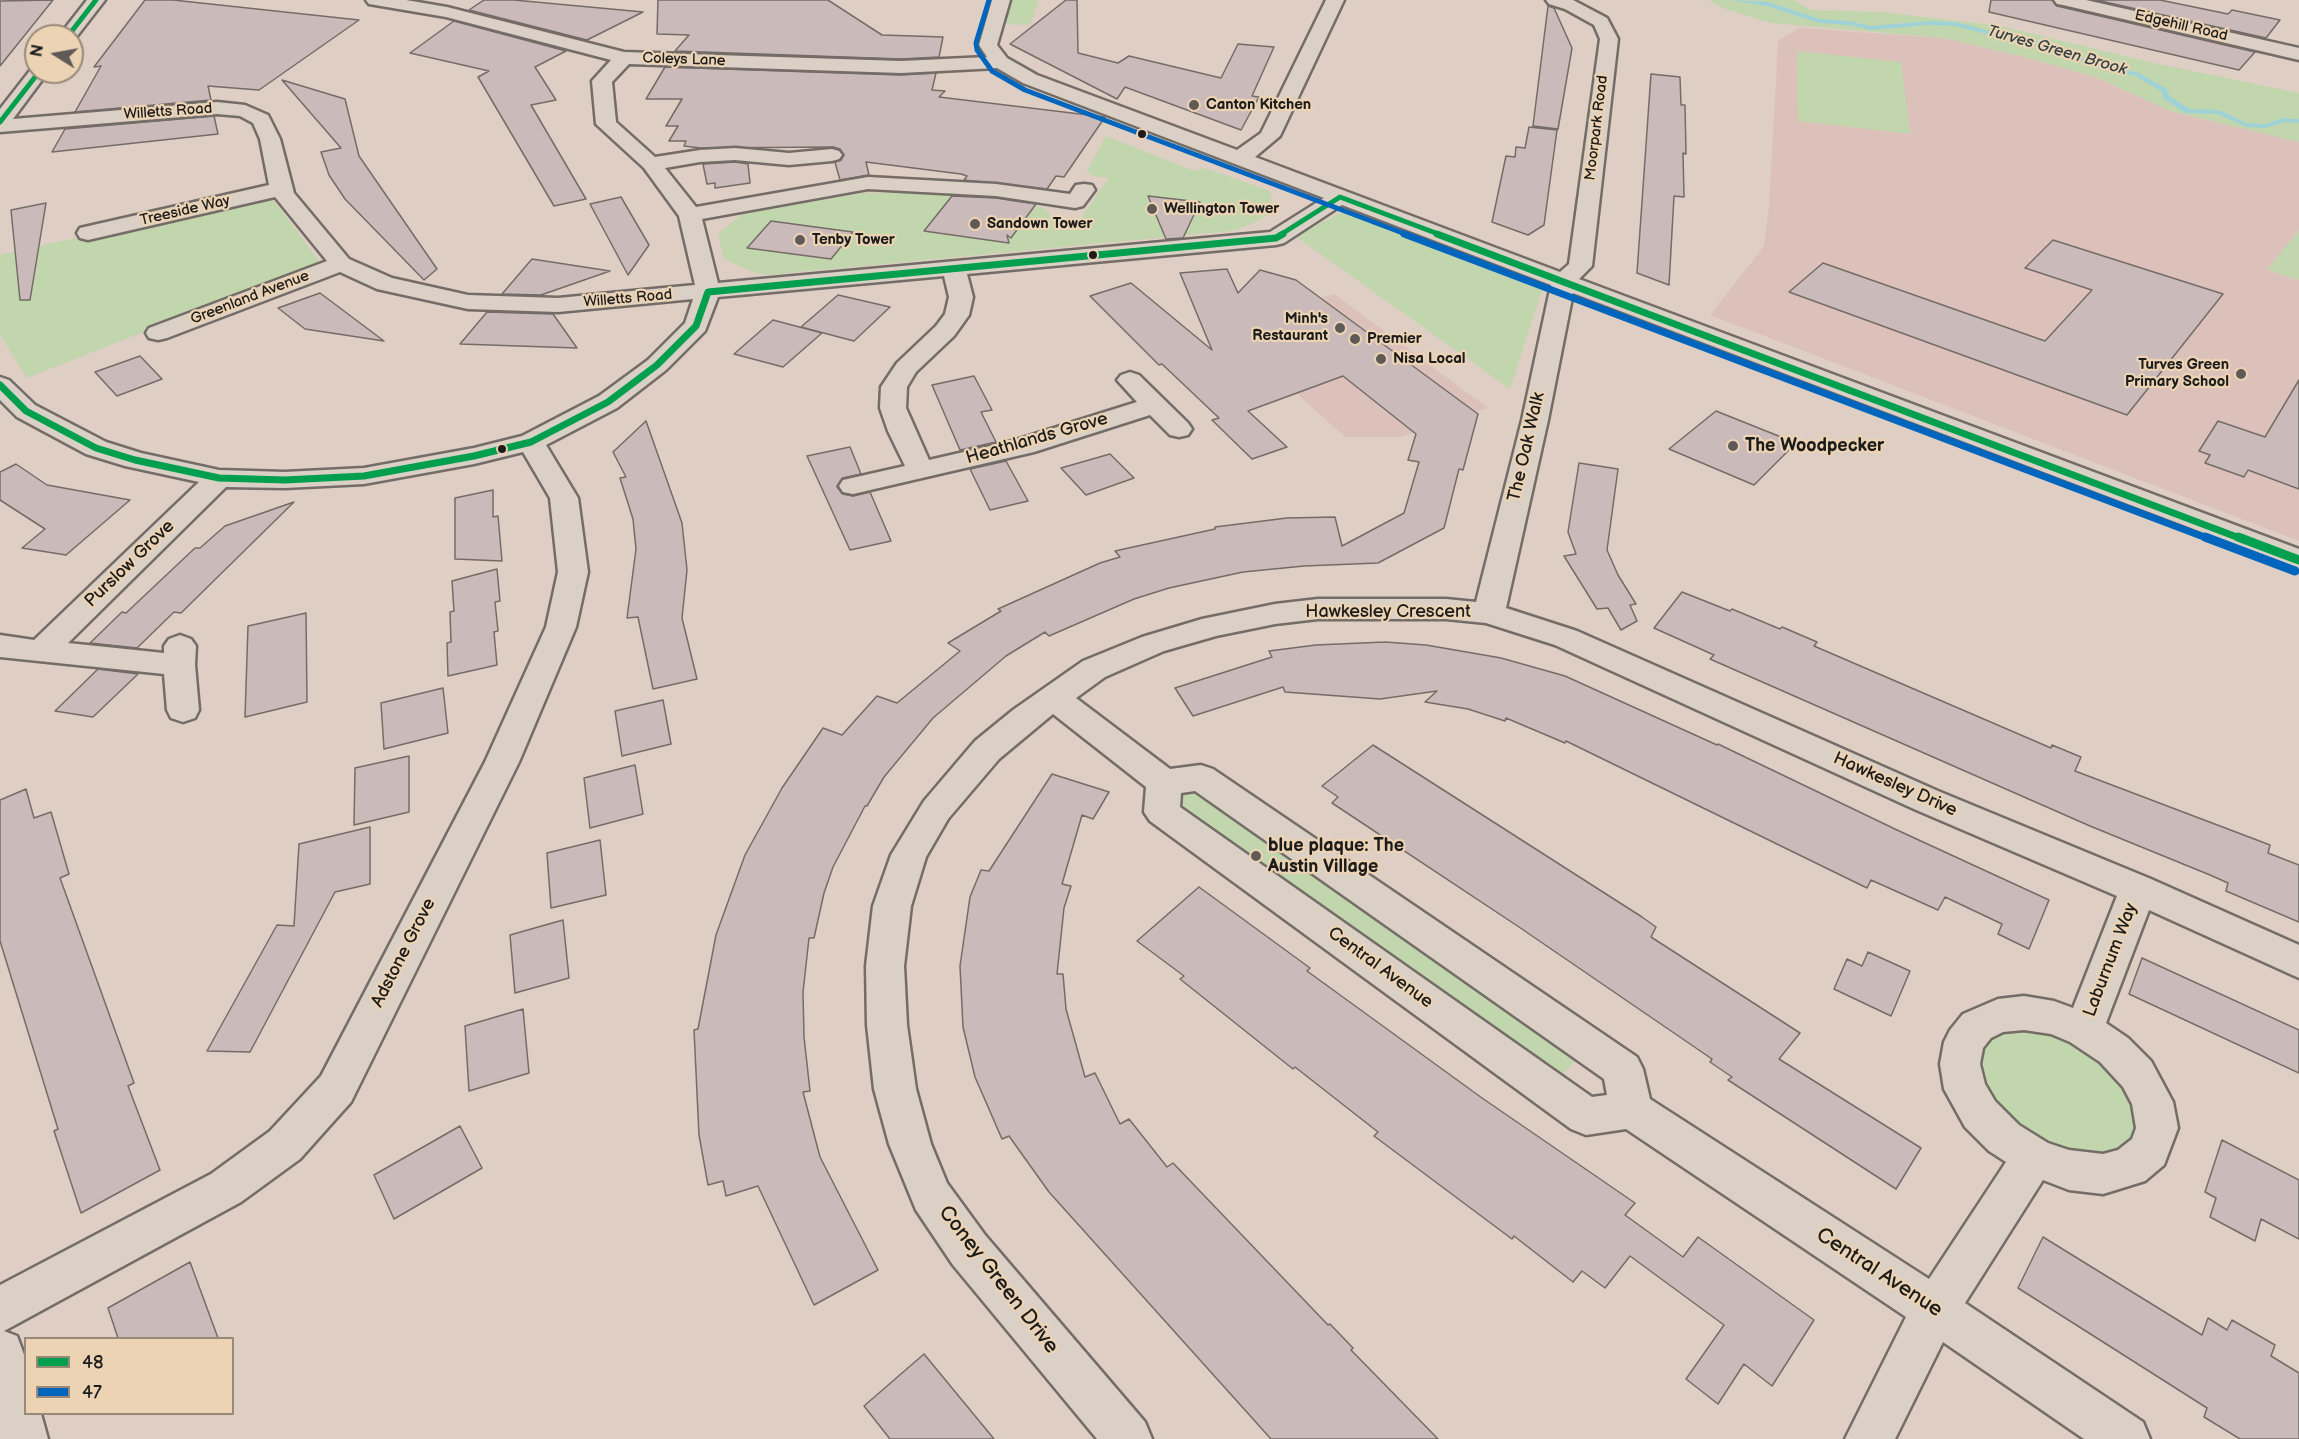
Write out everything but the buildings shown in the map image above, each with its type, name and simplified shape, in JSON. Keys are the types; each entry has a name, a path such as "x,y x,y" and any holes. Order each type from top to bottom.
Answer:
{"street":[{"path":"77,24 96,0"},
{"name":"Coleys Lane","path":"377,0 447,12 624,58 901,67 1000,62"},
{"path":"1001,0 988,45 1000,62 1030,79 2299,560"},
{"path":"1239,159 1270,136 1335,0"},
{"name":"Moorpark Road","path":"1555,0 1595,17 1601,22 1609,39 1580,266 1564,280"},
{"name":"Edgehill Road","path":"2063,0 2299,54"},
{"path":"0,384 26,411 96,448 135,460 219,478 285,480 364,476 474,456 531,442 608,402 657,365 696,326 708,292 690,215 651,164 606,124 602,81 624,58"},
{"path":"0,124 30,84"},
{"name":"Willetts Road","path":"0,124 217,108 245,111 261,119 270,139 281,189 341,264 385,284 468,302 558,305 1276,238 1340,197"},
{"path":"651,164 700,156 735,154 788,167 832,155"},
{"path":"690,215 868,183 996,190 1076,203"},
{"name":"Treeside Way","path":"88,233 281,189"},
{"name":"Greenland Avenue","path":"158,333 341,264"},
{"path":"920,469 901,431 893,408 894,387 906,368 945,331 957,315 961,297 954,268"},
{"name":"The Oak Walk","path":"1489,613 1564,280"},
{"path":"1130,380 1179,429"},
{"name":"Heathlands Grove","path":"853,486 1024,446 1154,405"},
{"path":"0,421 26,411"},
{"name":"Adstone Grove","path":"0,1310 226,1188 285,1145 336,1089 502,762 561,627 573,573 564,498 531,442"},
{"name":"Purslow Grove","path":"40,651 219,478"},
{"name":"Hawkesley Crescent","path":"1053,697 1094,669 1153,644 1213,626 1275,614 1318,609 1446,609 1489,613"},
{"name":"Hawkesley Drive","path":"1489,613 1566,638 1926,800 2138,889 2299,963"},
{"path":"0,646 40,651 179,655 183,710"},
{"path":"1053,697 1164,782 1201,778 1623,1069 1630,1110"},
{"name":"Coney Green Drive","path":"1053,697 987,750 936,810 909,855 892,906 885,966 887,1025 898,1100 910,1143 932,1196 969,1250 1128,1439"},
{"name":"Central Avenue","path":"1164,782 1162,812 1586,1116 1630,1110 1935,1309 2126,1439"},
{"name":"Laburnum Way","path":"2084,1030 2138,889"},
{"name":"Laburnum Way","path":"2024,1013 2054,1018 2084,1030 2114,1050 2138,1074 2152,1102 2157,1128 2149,1151 2130,1167 2103,1174 2069,1170 2034,1157 2004,1138 1980,1114 1965,1089 1960,1064 1964,1042 1977,1026 1998,1016 2024,1013"},
{"path":"1869,1439 1935,1309 2034,1157"},
{"path":"0,1353 24,1439"}],"shaded area":[{"path":"1800,28 1944,38 2096,77 2170,111 2299,142 2299,230 2267,270 2299,280 2299,541 1710,315 1764,246 1769,207 1778,41"},
{"path":"1334,294 1488,408 1400,437 1345,437 1224,327"}],"green space":[{"path":"1006,0 1039,0 1030,25 998,24"},
{"path":"1708,0 1794,0 1811,10 1882,12 2001,26 2154,63 2299,93 2299,142 2170,111 2096,77 2024,57 1944,38 1771,23 1725,9"},
{"path":"1797,51 1901,62 1910,134 1798,121"},
{"path":"1106,136 1194,171 1205,168 1270,191 1274,212 1247,226 1231,231 768,275 755,273 724,259 718,234 742,214 863,193 935,193 991,198 1042,207 1050,212 1049,218 1078,222 1109,178 1092,176 1087,171"},
{"path":"269,194 320,262 27,378 0,335 0,255"},
{"path":"1344,211 1542,290 1510,389 1295,236"},
{"path":"2299,230 2299,280 2267,270"},
{"path":"1178,790 1196,790 1584,1050 1554,1085 1178,805"},
{"path":"2008,1026 2060,1031 2129,1082 2142,1127 2118,1157 2039,1150 1978,1090 1977,1049 1989,1034"}],"waterway":[{"name":"Turves Green Brook","path":"1733,0 1768,4 1819,21 1849,23 1871,28 1928,23 1955,24 2009,38 2042,43 2065,50 2092,65 2137,74 2165,90 2165,97 2188,111 2219,112 2246,125 2266,126 2283,120 2299,121"}],"transit line":[{"name":"48","path":"77,24 96,0"},
{"name":"47","path":"989,0 976,43 977,50 992,71 1025,90 2295,571"},
{"name":"48","path":"0,122 30,84"},
{"name":"48","path":"0,385 26,411 96,448 135,460 219,478 285,480 364,476 474,456 531,442 608,402 657,365 696,326 708,292 1276,238 1340,197 2299,560"}],"place":[{"name":"Canton Kitchen","path":"1194,105"},
{"name":"Wellington Tower","path":"1152,209"},
{"name":"Sandown Tower","path":"975,224"},
{"name":"Tenby Tower","path":"800,240"},
{"name":"Minh's Restaurant","path":"1340,328"},
{"name":"Premier","path":"1355,339"},
{"name":"Nisa Local","path":"1381,359"},
{"name":"Turves Green Primary School","path":"2241,374"},
{"name":"The Woodpecker","path":"1733,446"},
{"name":"blue plaque: The Austin Village","path":"1256,856"}]}
